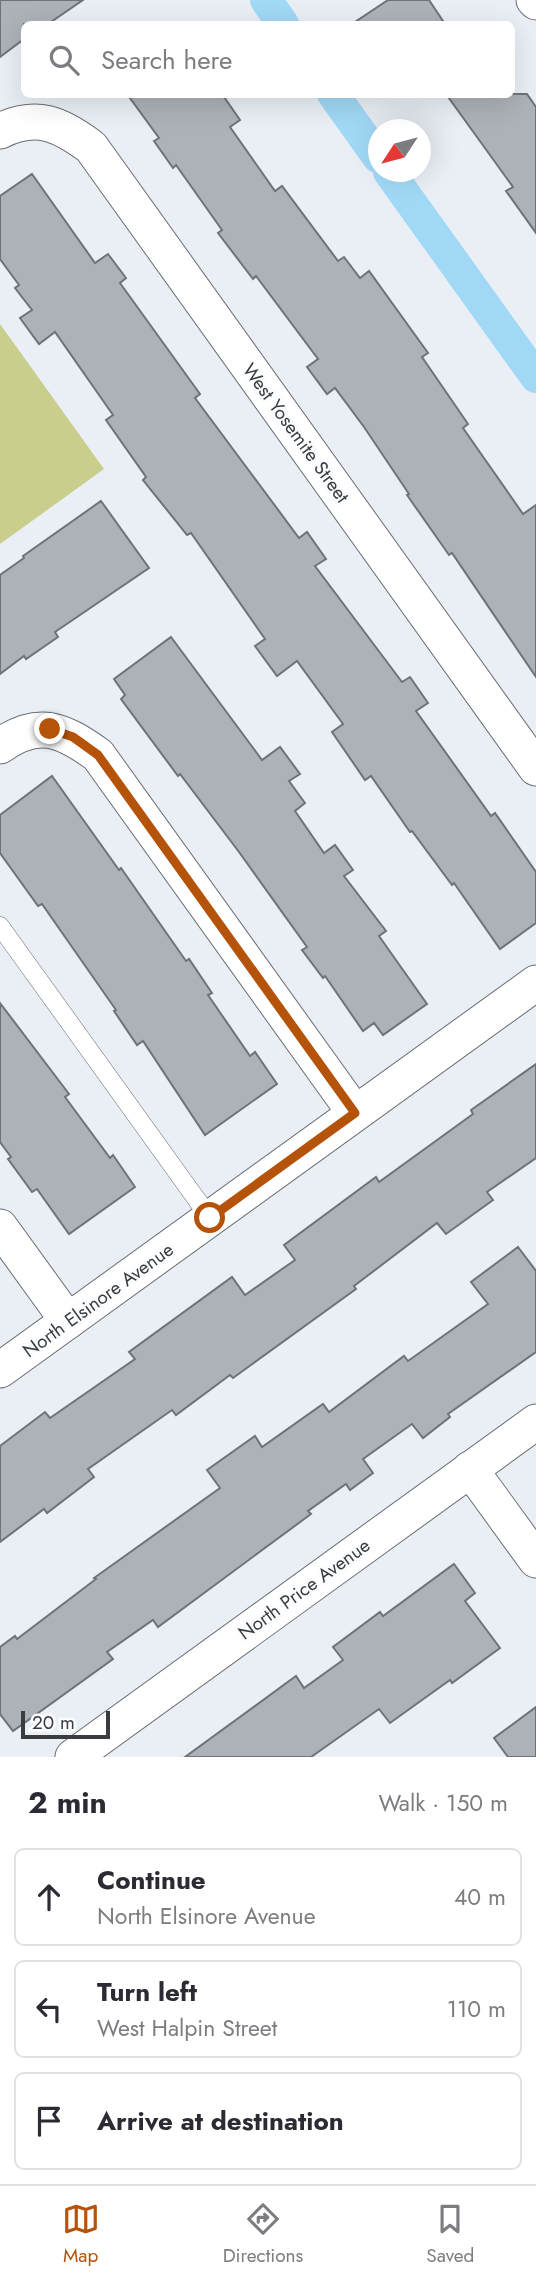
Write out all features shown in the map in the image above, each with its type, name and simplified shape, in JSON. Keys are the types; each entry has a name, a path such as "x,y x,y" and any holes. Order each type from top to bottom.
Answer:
{"street":[{"name":"West Yosemite Street","path":"0,131 16,123 39,121 66,128 91,147 536,768"},
{"path":"0,746 28,732 50,729 73,737 98,755 355,1113"},
{"name":"North Elsinore Avenue","path":"0,1370 536,983"},
{"path":"0,1227 68,1321"},
{"name":"North Price Avenue","path":"73,1757 536,1422"},
{"path":"470,1469 536,1560"}],"lane":[{"path":"0,926 210,1218"}],"green space":[{"path":"0,324 104,469 0,544"}],"building":[{"path":"0,0 83,0 52,21 21,21 21,41 0,57"},
{"path":"388,0 429,0 443,21 356,21"},
{"path":"515,94 527,94 536,107 536,233 506,191 513,187 449,98 515,98"},
{"path":"130,98 225,98 240,120 230,127 275,191 282,186 338,261 344,257 360,278 369,271 428,353 422,357 468,424 463,428 523,514 536,505 536,677 452,553 449,555 407,495 409,494 364,427 335,388 327,394 307,367 318,359 256,276 253,279 218,233 222,230 176,165 173,168 154,141 159,138"},
{"path":"32,174 95,263 108,254 126,278 120,283 200,394 195,398 299,538 307,532 326,559 315,566 402,682 410,677 428,703 416,711 491,816 495,813 536,872 536,923 500,949 454,883 452,885 412,831 410,832 371,776 365,780 332,732 343,724 297,661 277,676 255,646 265,639 191,533 187,535 143,480 146,477 106,420 113,415 55,332 39,344 20,318 32,310 15,288 19,285 0,259 0,196"},
{"path":"101,501 149,568 55,632 58,637 26,659 24,656 0,674 0,575"},
{"path":"171,637 262,760 280,747 300,774 289,781 305,803 295,811 324,853 335,845 353,870 344,876 386,931 379,936 427,1004 383,1035 374,1023 363,1031 325,976 323,978 302,950 307,947 239,852 121,699 125,695 114,679"},
{"path":"52,776 186,961 189,959 212,993 208,995 250,1056 255,1052 277,1084 205,1135 143,1041 137,1045 114,1011 116,1010 42,904 38,906 0,853 0,815"},
{"path":"0,1003 69,1094 65,1097 110,1158 113,1155 135,1187 69,1234 37,1189 32,1192 8,1159 11,1157 0,1142"},
{"path":"536,1064 536,1158 487,1192 493,1200 446,1234 437,1223 354,1286 356,1289 233,1378 230,1375 176,1415 172,1410 88,1469 94,1477 47,1513 44,1509 0,1542 0,1446 45,1412 50,1418 135,1359 129,1352 232,1277 245,1295 295,1260 284,1245 376,1177 379,1182 473,1114 471,1110"},
{"path":"518,1247 536,1271 536,1352 448,1414 450,1417 423,1438 412,1424 363,1459 373,1473 350,1490 346,1484 308,1511 311,1514 158,1627 153,1620 107,1652 113,1659 13,1731 0,1714 0,1647 15,1636 17,1639 96,1579 94,1578 220,1488 207,1470 255,1436 262,1447 323,1404 329,1412 404,1356 408,1361 488,1304 471,1282"},
{"path":"454,1564 475,1593 465,1601 500,1648 452,1683 450,1680 390,1723 379,1709 311,1757 185,1757 296,1676 304,1688 343,1660 333,1647 380,1612 383,1616"},
{"path":"536,1707 536,1757 508,1757 494,1738"}],"waterway":[{"path":"266,0 281,21"},
{"path":"336,98 368,143"},
{"path":"396,182 536,377"}],"route":[{"path":"50,729 73,737 98,755 355,1113 210,1218"}]}
